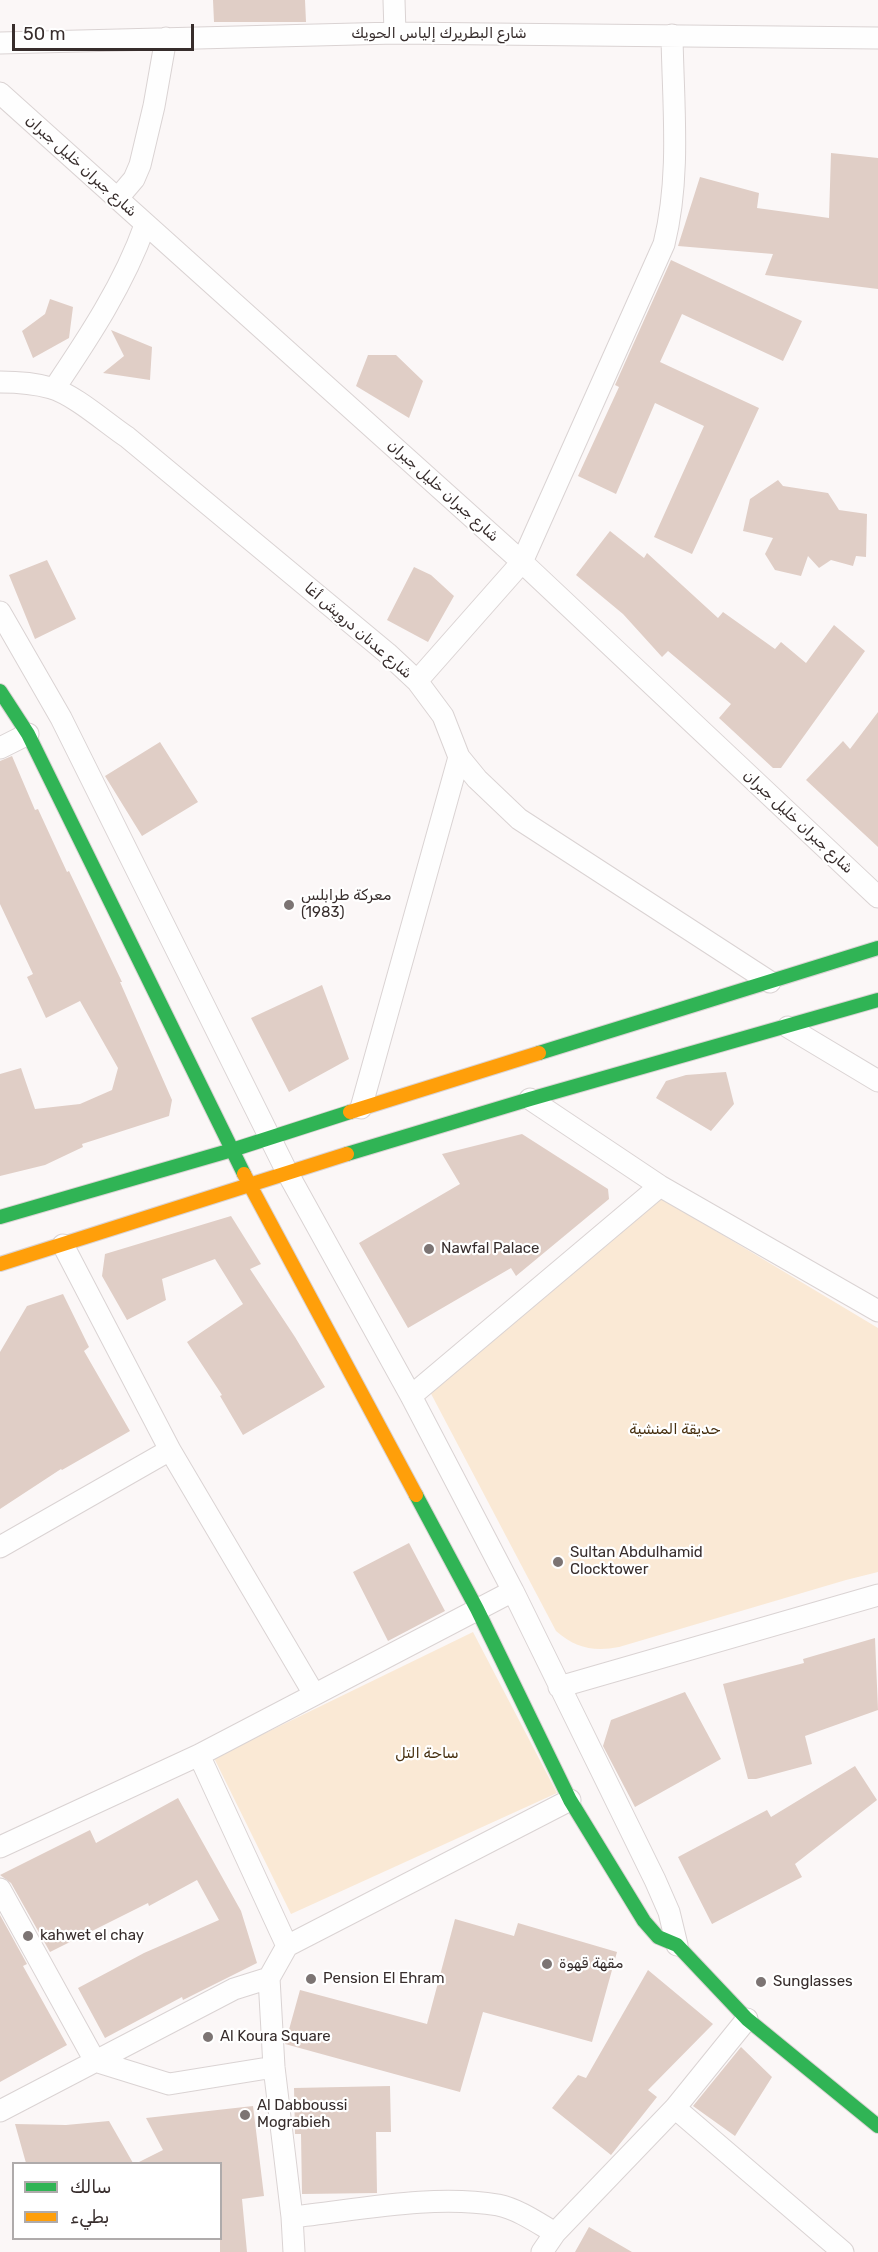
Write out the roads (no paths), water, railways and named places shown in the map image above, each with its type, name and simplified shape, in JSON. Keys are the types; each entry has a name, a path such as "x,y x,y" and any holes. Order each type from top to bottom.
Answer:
{"main road":[{"path":"0,691 28,734 249,1186 477,1609 570,1800 644,1921 658,1937 677,1945 747,2019 878,2126"},
{"path":"0,1217 232,1150 878,948"},
{"path":"0,1264 249,1186 286,1172 530,1099 878,1000"}],"street":[{"path":"394,0 395,33"},
{"name":"شارع البطريرك إلياس الحويك","path":"0,43 395,33 878,38"},
{"path":"417,681 522,562 664,244 669,223 675,154 672,35"},
{"path":"117,198 134,179 140,165 154,106 166,38"},
{"name":"شارع جبران خليل جبران","path":"0,93 522,562 878,897"},
{"path":"54,389 94,329 124,273 145,225"},
{"name":"شارع عدنان درويش أغا","path":"0,382 24,382 54,389 87,408 127,437 387,653 417,681 443,716 459,757 497,801 542,836 770,982"},
{"path":"0,612 61,718 286,1172 411,1396 513,1591 659,1887 669,1911 677,1945"},
{"path":"0,748 28,734"},
{"path":"361,1108 459,757"},
{"path":"788,1027 878,1081"},
{"path":"530,1099 660,1186 878,1311"},
{"path":"411,1396 660,1186"},
{"path":"63,1245 170,1450 314,1694"},
{"path":"0,1547 170,1450"},
{"path":"0,1848 199,1755 513,1591"},
{"path":"559,1687 878,1595"},
{"path":"199,1755 287,1946"},
{"path":"294,2252 274,2067 269,1978 287,1946 570,1800"},
{"path":"0,1889 95,2061 169,2084 274,2067"},
{"path":"0,2111 234,1989 269,1978"},
{"path":"542,2252 555,2233 675,2108 747,2019"},
{"path":"675,2108 843,2252"},
{"path":"292,2217 436,2201 500,2205 528,2217 555,2233"}],"place":[{"name":"معركة طرابلس (1983)","path":"289,905"},
{"name":"Nawfal Palace","path":"429,1249"},
{"name":"Sultan Abdulhamid Clocktower","path":"558,1562"},
{"name":"kahwet el chay","path":"28,1936"},
{"name":"مقهة قهوة","path":"547,1964"},
{"name":"Pension El Ehram","path":"311,1979"},
{"name":"Sunglasses","path":"761,1982"},
{"name":"Al Koura Square","path":"208,2037"},
{"name":"Al Dabboussi Mograbieh","path":"245,2115"}],"park label":[{"name":"حديقة المنشية","path":"675,1430"},
{"name":"ساحة التل","path":"427,1754"}]}
